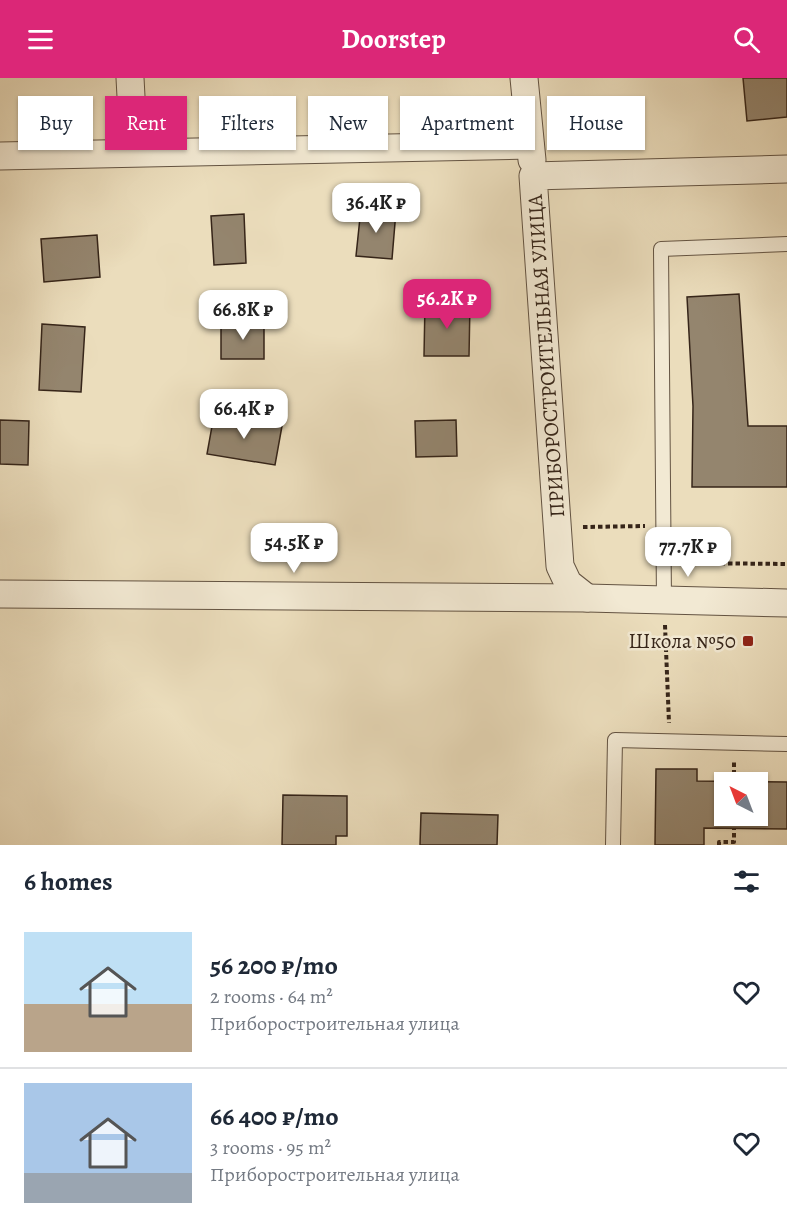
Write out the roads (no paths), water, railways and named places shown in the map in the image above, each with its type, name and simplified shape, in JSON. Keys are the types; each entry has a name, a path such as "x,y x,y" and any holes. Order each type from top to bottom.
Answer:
{"street":[{"path":"130,78 134,152"},
{"path":"524,78 526,96"},
{"path":"0,156 400,147"},
{"path":"530,150 533,176"},
{"name":"ПРИБОРОСТРОИТЕЛЬНАЯ УЛИЦА","path":"587,598 568,583 560,566 533,176 787,170"},
{"path":"0,594 587,598 787,603"}],"lane":[{"path":"664,601 661,249 787,244"},
{"path":"613,845 615,740 787,744"}],"place":[{"name":"Школа №50","path":"748,641"}]}
